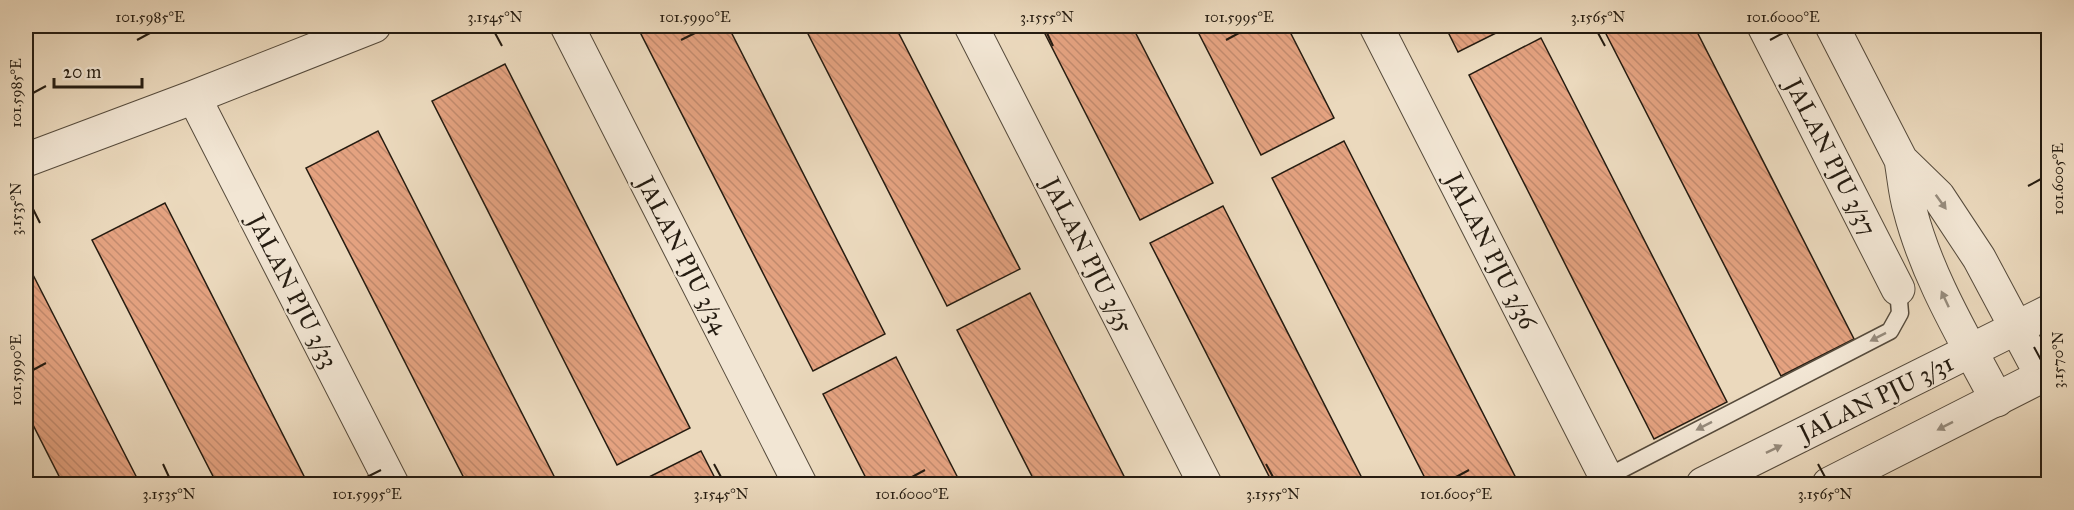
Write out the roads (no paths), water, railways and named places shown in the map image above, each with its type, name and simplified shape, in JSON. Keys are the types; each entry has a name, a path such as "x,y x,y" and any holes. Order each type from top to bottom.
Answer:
{"street":[{"path":"26,160 374,26"},
{"name":"JALAN PJU 3/34","path":"567,26 800,484"},
{"name":"JALAN PJU 3/35","path":"971,26 1205,484"},
{"name":"JALAN PJU 3/36","path":"1376,26 1599,481"},
{"name":"JALAN PJU 3/37","path":"1764,26 1898,289"},
{"path":"1832,26 1901,160 1909,209 1924,254 1997,400"},
{"name":"JALAN PJU 3/33","path":"194,97 392,484"},
{"path":"1829,484 2045,375 1979,258 1938,196 1901,160"},
{"name":"JALAN PJU 3/31","path":"1703,484 2049,312"}],"lane":[{"path":"1599,481 1890,331 1900,313 1898,289"}]}
